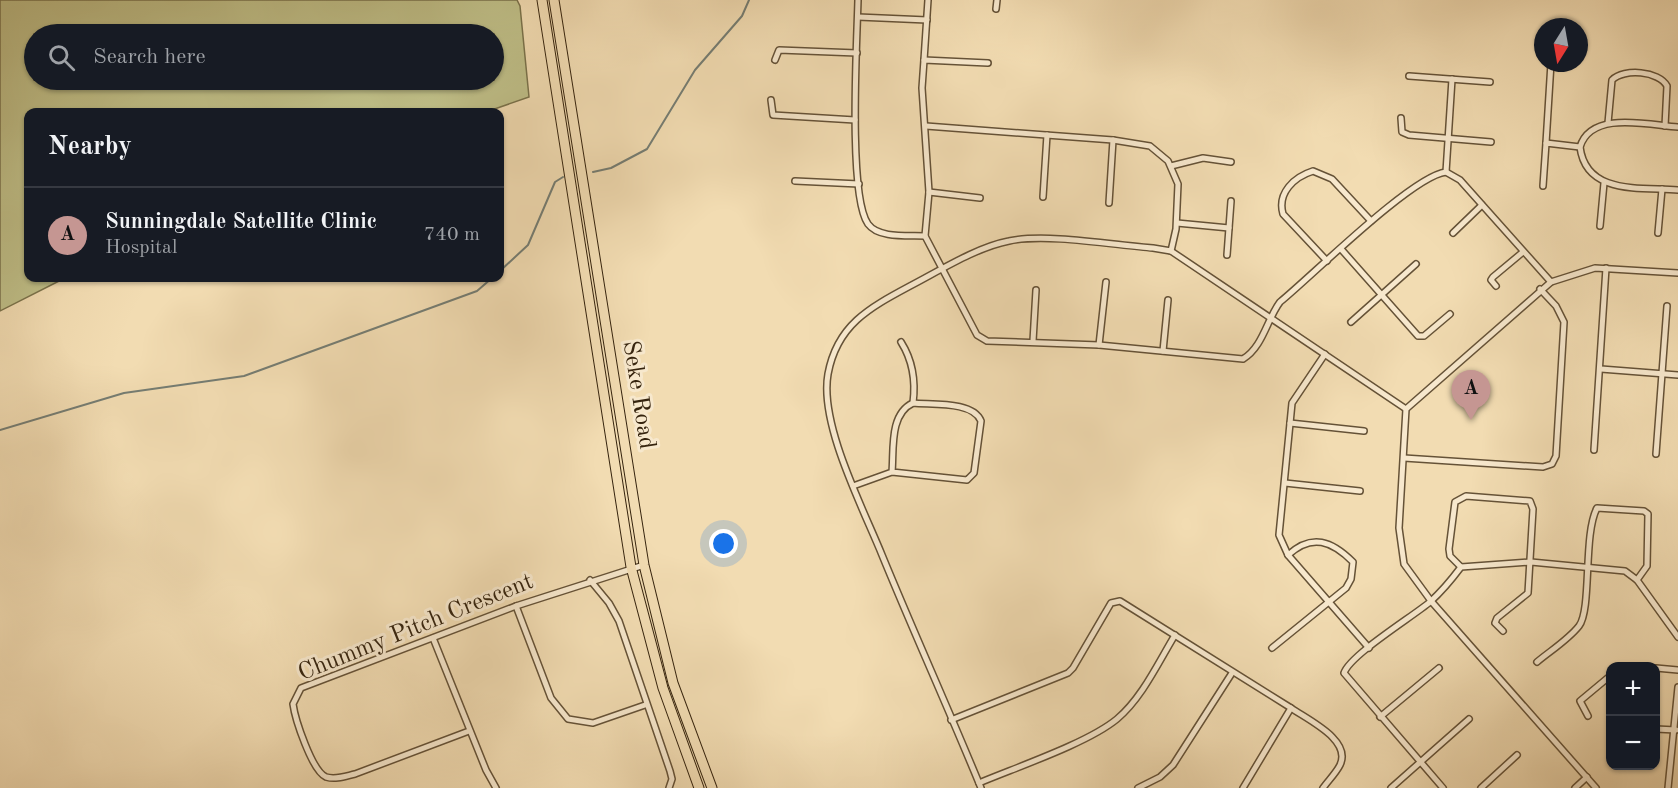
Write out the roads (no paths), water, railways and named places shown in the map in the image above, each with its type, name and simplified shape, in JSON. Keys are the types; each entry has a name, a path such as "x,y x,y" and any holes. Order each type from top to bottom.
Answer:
{"main road":[{"name":"Seke Road","path":"542,0 631,567 663,688 699,788"},
{"name":"Seke Road","path":"554,0 644,565 673,683 712,788"}],"street":[{"path":"858,0 855,120 859,184 868,224 887,234 925,236"},
{"path":"928,0 922,88 929,192 925,236 973,329 987,341 1098,345 1243,359 1248,356 1267,328 1269,316 1280,302 1371,221 1427,179 1446,172 1460,180 1551,282"},
{"path":"996,9 997,0"},
{"path":"858,16 927,20"},
{"path":"775,60 779,50 857,53"},
{"path":"924,60 988,63"},
{"path":"1543,186 1550,72"},
{"path":"1608,123 1612,80 1622,74 1649,74 1660,77 1667,86 1665,126"},
{"path":"1409,76 1490,82"},
{"path":"1446,172 1452,79"},
{"path":"771,100 773,115 855,120"},
{"path":"1401,118 1401,128 1405,134 1491,142"},
{"path":"1678,127 1608,123 1588,132 1581,147 1589,171 1604,183 1678,190"},
{"path":"926,126 1143,143 1159,152 1172,166 1179,193 1177,223 1171,251"},
{"path":"1043,197 1047,135"},
{"path":"1109,203 1113,140"},
{"path":"1546,142 1581,147"},
{"path":"1172,166 1203,158 1231,162"},
{"path":"1327,261 1283,214 1283,197 1291,183 1313,171 1324,174 1371,221"},
{"path":"795,181 859,184"},
{"path":"1600,226 1604,183"},
{"path":"1658,233 1662,189"},
{"path":"929,192 980,198"},
{"path":"1227,255 1231,201"},
{"path":"1454,233 1482,205"},
{"path":"1177,223 1229,228"},
{"path":"1174,635 1137,696 1118,718 1091,735 980,786 853,486 828,409 828,376 843,333 870,307 942,269 997,244 1020,239 1153,248 1171,251 1406,408"},
{"path":"1341,249 1418,336 1424,336 1450,314"},
{"path":"1496,286 1491,280 1492,277 1523,252"},
{"path":"1351,322 1416,264"},
{"path":"1594,450 1606,268"},
{"path":"1596,788 1431,601 1402,558 1399,528 1406,408 1540,289 1551,282 1577,272 1606,268 1678,273"},
{"path":"1098,345 1106,282"},
{"path":"1404,458 1543,467 1552,464 1556,456 1564,322 1556,306 1540,289"},
{"path":"1033,341 1036,290"},
{"path":"1163,351 1168,300"},
{"path":"1656,454 1667,306"},
{"path":"901,342 911,358 915,389 913,403"},
{"path":"1325,354 1295,395 1290,423 1279,536 1288,555 1369,648"},
{"path":"1601,369 1678,375"},
{"path":"853,486 892,472 967,480 974,473 981,421 979,416 968,409 913,403 901,412 896,422 892,472"},
{"path":"1290,423 1364,431"},
{"path":"1285,483 1360,490"},
{"path":"1461,567 1450,556 1449,549 1455,502 1466,496 1530,501 1533,509 1528,593 1496,620 1503,630"},
{"path":"1537,662 1580,624 1597,508 1644,511 1650,516 1647,566 1637,580"},
{"path":"1272,648 1349,584 1353,567 1351,560 1340,549 1327,543 1299,545 1288,555"},
{"path":"1443,788 1344,673 1348,665 1431,601 1461,567 1531,562 1619,570 1637,580 1678,637"},
{"name":"Chummy Pitch Crescent","path":"470,731 355,774 335,778 324,776 310,755 293,704 301,688 516,606 590,580 644,565"},
{"path":"590,580 615,611 645,705 670,771 672,779 669,788"},
{"path":"951,720 1068,673 1114,600 1292,708 1336,740 1341,749 1340,764 1323,788"},
{"path":"516,606 551,698 568,719 593,723 645,705"},
{"path":"434,639 486,770 496,788"},
{"path":"1380,717 1439,668"},
{"path":"1660,668 1678,670"},
{"path":"1138,788 1160,777 1173,765 1232,673"},
{"path":"1588,716 1580,701 1606,680"},
{"path":"1678,687 1676,730 1669,787 1678,787"},
{"path":"1243,788 1292,708"},
{"path":"1391,788 1469,719"},
{"path":"1660,729 1676,730"},
{"path":"1481,788 1517,755"},
{"path":"1575,788 1587,777"}],"waterway":[{"path":"593,172 611,168 647,149 695,70 742,16 749,0"},
{"path":"504,267 528,245 555,182 563,177"},
{"path":"0,430 124,393 244,376 477,291 487,282"}],"place":[{"name":"Sunningdale Satellite Clinic","path":"1471,420"}]}
